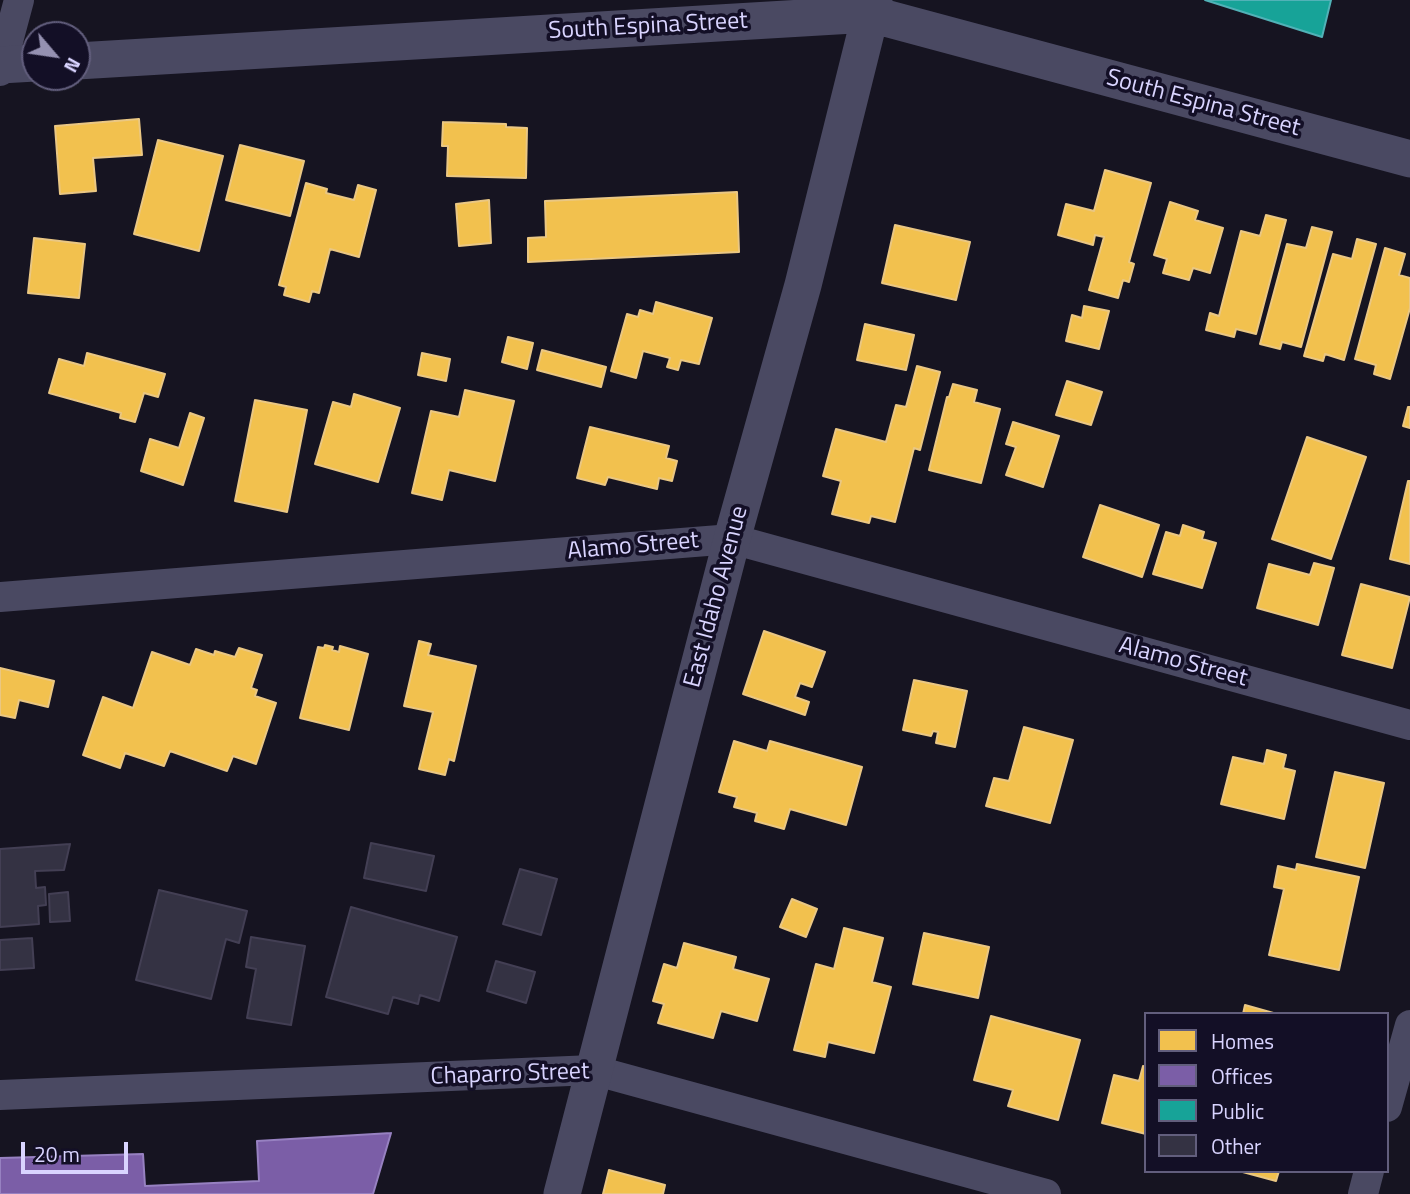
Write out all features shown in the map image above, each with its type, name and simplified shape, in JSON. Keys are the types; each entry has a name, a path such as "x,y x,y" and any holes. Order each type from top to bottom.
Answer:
{"street":[{"path":"9,66 19,0"},
{"name":"South Espina Street","path":"91,60 872,7 1410,159"},
{"name":"East Idaho Avenue","path":"562,1194 732,539 803,285 872,7"},
{"name":"Alamo Street","path":"0,597 732,539 1410,725"},
{"path":"1389,1100 1410,1025"},
{"name":"Chaparro Street","path":"0,1094 593,1070 1046,1194"},
{"path":"1363,1194 1368,1173"}],"building: Homes":[{"path":"139,119 142,155 93,158 96,191 60,194 55,126"},
{"path":"443,122 506,124 506,127 527,128 526,178 447,176 448,146 442,146"},
{"path":"158,140 223,156 199,251 134,234"},
{"path":"240,145 304,161 290,216 226,200"},
{"path":"1105,170 1151,183 1129,262 1134,264 1129,282 1123,280 1118,298 1089,290 1104,237 1095,235 1093,245 1058,235 1066,204 1094,211"},
{"path":"306,183 327,189 326,193 354,200 358,185 376,190 359,257 330,249 319,293 312,291 309,302 284,295 286,287 279,285"},
{"path":"737,192 739,252 528,262 528,238 546,237 545,201"},
{"path":"489,200 491,243 459,246 456,204"},
{"path":"1170,202 1198,211 1195,220 1223,228 1210,273 1193,268 1189,280 1163,273 1167,259 1154,255"},
{"path":"1266,215 1286,220 1256,334 1236,329 1234,337 1206,330 1210,313 1219,316 1241,231 1260,236"},
{"path":"895,225 970,242 956,300 882,283"},
{"path":"1312,227 1332,232 1301,347 1282,342 1280,349 1260,344 1287,244 1306,248"},
{"path":"34,238 85,244 79,298 28,293"},
{"path":"1357,239 1376,244 1344,360 1325,354 1323,361 1304,356 1333,254 1352,259"},
{"path":"1385,248 1405,254 1399,275 1410,278 1410,308 1390,379 1374,374 1376,365 1355,359"},
{"path":"656,302 712,318 699,364 681,360 678,370 667,367 670,358 643,351 636,378 611,371 627,314 638,317 640,310 653,314"},
{"path":"1084,306 1109,311 1099,349 1066,341 1072,315 1082,318"},
{"path":"865,324 914,335 906,370 857,360"},
{"path":"508,337 533,343 527,369 502,362"},
{"path":"542,350 606,367 601,387 537,370"},
{"path":"87,353 165,374 158,397 144,393 135,422 120,418 121,413 49,393 59,359 84,366"},
{"path":"422,353 450,359 446,381 418,375"},
{"path":"917,366 940,372 920,450 914,448 895,522 871,516 869,523 832,514 841,481 823,476 836,429 886,442 896,405 906,407"},
{"path":"1067,381 1102,392 1091,425 1056,415"},
{"path":"953,384 977,390 974,402 1000,409 981,483 929,470 947,397"},
{"path":"465,390 514,401 495,481 449,470 442,500 412,493 431,411 459,417"},
{"path":"354,394 400,408 378,482 315,464 333,402 351,407"},
{"path":"255,400 307,410 287,512 235,501"},
{"path":"1410,407 1410,428 1403,426"},
{"path":"190,413 204,418 183,485 141,471 150,439 179,448"},
{"path":"1013,422 1059,436 1043,487 1006,475 1016,447 1006,444"},
{"path":"590,427 669,446 666,458 677,461 672,481 659,478 657,489 608,477 605,485 577,478"},
{"path":"1307,437 1366,457 1331,559 1272,539"},
{"path":"1410,481 1410,564 1390,559"},
{"path":"1100,505 1159,525 1142,577 1083,557"},
{"path":"1183,525 1204,532 1202,539 1216,543 1202,588 1153,574 1166,532 1180,536"},
{"path":"1314,563 1334,568 1318,625 1257,608 1269,564 1310,575"},
{"path":"1361,584 1410,597 1392,668 1342,655"},
{"path":"764,631 825,652 812,687 800,683 795,697 809,702 805,715 743,694"},
{"path":"419,641 431,644 428,655 476,666 454,761 449,759 445,775 419,769 433,712 404,706"},
{"path":"325,645 339,652 340,646 368,654 349,730 300,718 318,647 324,648"},
{"path":"239,648 262,655 251,688 257,690 255,696 276,703 256,764 233,756 227,771 170,751 164,766 125,753 120,768 83,755 103,697 133,708 152,652 190,665 196,649 214,655 215,651 235,657"},
{"path":"0,668 54,681 48,707 19,700 15,718 0,715"},
{"path":"914,680 967,691 955,747 936,743 938,732 933,731 931,736 903,730"},
{"path":"1024,727 1073,740 1050,823 986,806 994,778 1009,781"},
{"path":"734,741 767,751 770,741 862,767 846,825 790,809 784,829 755,821 757,813 734,807 737,797 719,792"},
{"path":"1267,750 1286,755 1283,768 1295,771 1284,819 1221,804 1233,757 1264,764"},
{"path":"1335,772 1384,783 1365,868 1316,857"},
{"path":"1297,864 1359,877 1339,970 1269,955 1284,889 1274,887 1278,866 1296,870"},
{"path":"792,899 817,909 806,937 780,927"},
{"path":"844,928 883,938 872,982 891,987 874,1053 828,1042 825,1057 794,1050 816,964 834,969"},
{"path":"924,933 989,947 978,998 913,984"},
{"path":"684,943 736,957 733,969 769,979 757,1021 721,1011 713,1038 658,1023 664,1004 653,1001 664,964 677,968"},
{"path":"1245,1005 1270,1012 1243,1012"},
{"path":"991,1016 1080,1040 1058,1120 1008,1106 1013,1090 974,1080"},
{"path":"1143,1066 1144,1134 1102,1123 1114,1075 1139,1081"},
{"path":"609,1170 665,1185 663,1194 603,1194"},
{"path":"1246,1173 1278,1173 1276,1181"}],"building: Offices":[{"path":"391,1133 373,1194 0,1194 0,1158 143,1154 145,1186 259,1181 257,1141"}],"building: Public":[{"path":"1205,0 1331,0 1322,37"}],"building: Other":[{"path":"371,843 434,856 426,891 364,878"},
{"path":"70,844 64,870 35,871 36,888 45,887 46,905 38,906 39,924 0,927 0,849"},
{"path":"520,869 557,879 541,935 503,924"},
{"path":"159,890 247,911 239,943 226,939 211,999 136,980"},
{"path":"68,892 70,921 50,922 49,894"},
{"path":"351,907 457,937 439,1001 420,995 418,1004 393,997 388,1014 326,997"},
{"path":"251,937 305,946 291,1025 247,1018 256,969 246,967"},
{"path":"32,938 34,968 0,970 0,940"},
{"path":"496,961 535,972 526,1003 487,991"}]}
